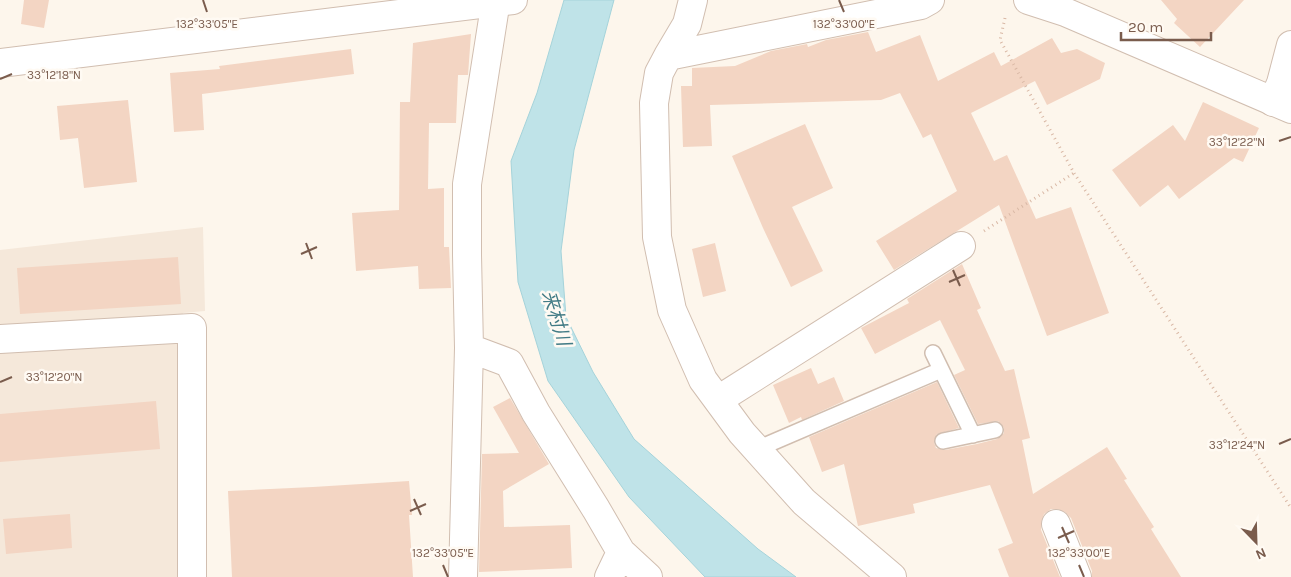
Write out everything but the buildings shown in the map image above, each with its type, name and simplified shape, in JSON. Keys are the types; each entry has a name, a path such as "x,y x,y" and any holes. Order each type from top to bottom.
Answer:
{"street":[{"path":"693,0 687,24 659,73 654,103 657,237 672,310 703,380 756,450 804,502 892,577"},
{"path":"668,56 920,5 930,0"},
{"path":"0,63 501,1 467,184 469,348 463,577"},
{"path":"1017,6 1065,12 1282,105 1281,83 1291,45"},
{"path":"718,400 961,246"},
{"path":"0,339 192,328 192,577"},
{"path":"469,348 509,363 536,412 621,552 648,577"},
{"path":"1056,524 1077,577"},
{"path":"609,577 621,552"}],"lane":[{"path":"933,353 973,435"},
{"path":"756,450 941,370"},
{"path":"944,441 995,430"}],"path":[{"path":"1017,6 1000,40 1074,173 1291,508"},
{"path":"961,246 1074,173"}],"shaded area":[{"path":"203,227 205,311 183,313 182,577 0,577 0,250"}],"water":[{"name":"来村川","path":"564,0 614,0 574,150 561,251 566,317 593,372 634,439 758,549 796,577 705,577 629,497 548,381 518,282 511,161 537,93"}]}
